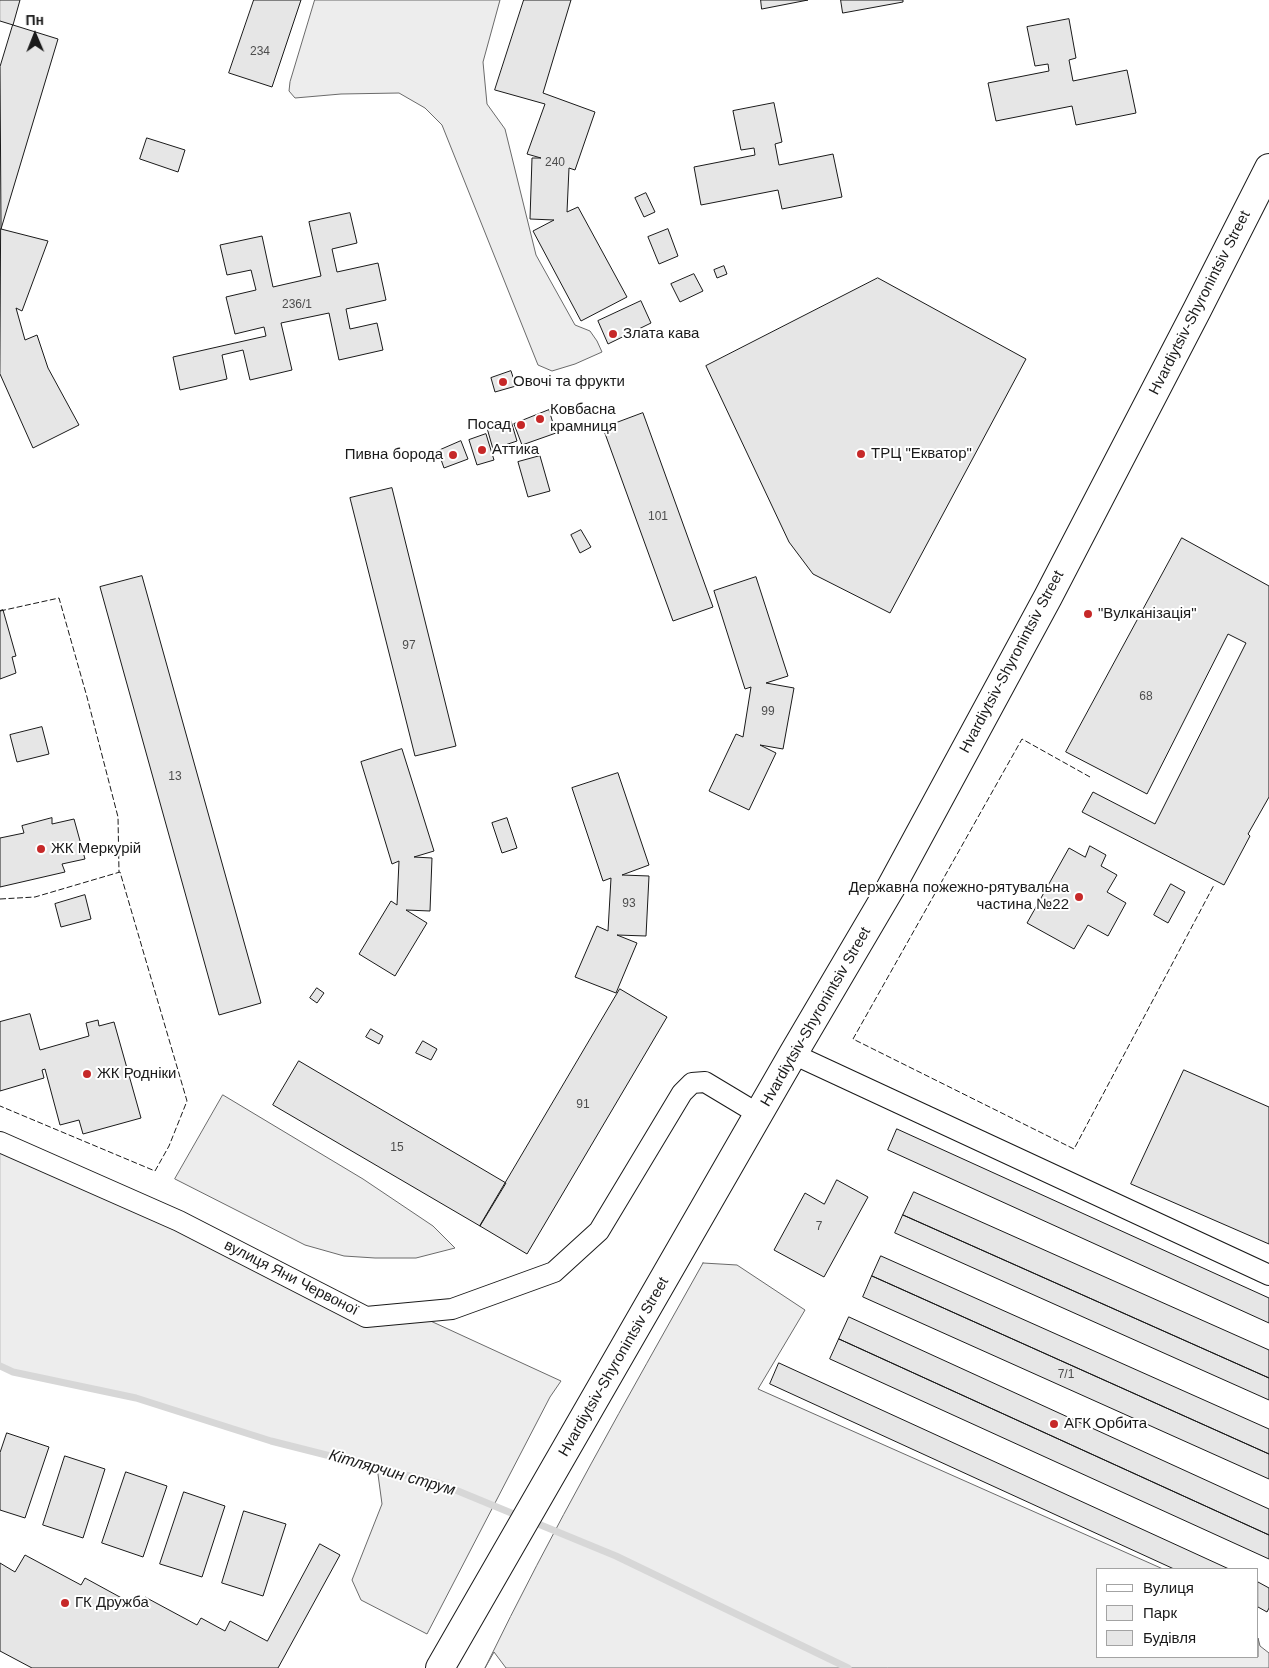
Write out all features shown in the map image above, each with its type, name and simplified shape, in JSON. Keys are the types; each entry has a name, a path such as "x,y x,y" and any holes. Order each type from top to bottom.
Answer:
{"main road":[{"name":"Hvardiytsiv-Shyronintsiv Street","path":"441,1666 890,889 1044,604 1269,168"}],"street":[{"path":"793,1054 1269,1275"},
{"name":"вулиця Яни Червоної","path":"0,1142 179,1221 366,1317 452,1309 554,1272 599,1231 682,1093 692,1083 705,1082 760,1114"}],"green space":[{"path":"315,0 500,0 483,62 487,104 505,129 536,255 575,325 590,331 602,352 575,364 552,371 538,365 442,125 425,108 399,93 341,94 295,98 289,91 290,82"},
{"path":"223,1095 363,1179 433,1226 455,1248 416,1258 344,1256 305,1245 175,1179"},
{"path":"0,1142 366,1317 411,1312 561,1381 550,1397 427,1634 361,1600 352,1580 382,1504 377,1467 272,1440 136,1397 13,1371 0,1365"},
{"path":"703,1263 737,1265 805,1310 758,1389 1161,1568 1096,1568 1096,1658 1259,1658 1259,1642 1260,1646 1269,1653 1269,1668 506,1668 494,1652 485,1668 564,1515"}],"building":[{"path":"0,0 20,0 13,25 0,21"},
{"path":"254,0 301,0 272,87 229,73"},
{"path":"524,0 571,0 543,93 595,112 575,170 569,168 567,212 578,207 627,297 581,321 533,231 554,220 530,219 532,158 541,158 527,154 545,104 495,90"},
{"path":"761,0 808,0 762,9"},
{"path":"841,0 903,0 903,2 843,13"},
{"path":"1069,19 1076,58 1069,60 1073,81 1127,70 1136,113 1076,125 1072,106 996,121 988,83 1049,71 1048,64 1035,66 1027,27"},
{"path":"13,25 58,39 1,229 0,67"},
{"path":"774,103 782,142 775,144 779,165 833,154 842,197 782,209 778,190 701,205 694,167 755,155 754,148 741,150 733,111"},
{"path":"147,138 185,150 178,172 140,159"},
{"path":"646,193 655,212 644,217 635,198"},
{"path":"350,213 357,243 332,249 337,272 378,263 386,300 346,309 350,329 377,323 383,350 339,360 329,313 281,323 292,370 250,380 243,350 222,355 227,379 180,390 173,357 266,336 264,327 235,334 226,297 256,290 251,270 227,275 220,245 262,236 273,287 321,276 309,222"},
{"path":"1,229 48,241 22,311 16,308 25,340 37,335 48,368 79,425 33,448 0,374"},
{"path":"668,229 678,256 659,264 648,237"},
{"path":"724,266 727,274 717,278 714,270"},
{"path":"694,274 703,291 680,302 671,284"},
{"name":"ТРЦ \"Екватор\"","path":"878,278 1026,359 890,613 813,574 789,542 706,366"},
{"path":"641,301 651,323 608,344 598,321"},
{"name":"Овочі та фрукти","path":"511,371 516,386 495,392 491,378"},
{"path":"549,410 556,433 522,445 514,424"},
{"path":"643,413 713,607 673,621 603,428"},
{"path":"511,421 517,441 493,449 487,428"},
{"name":"Аттика","path":"486,434 494,460 477,465 469,440"},
{"name":"Пивна борода","path":"461,441 468,459 444,468 438,451"},
{"path":"540,456 550,491 528,497 518,462"},
{"path":"392,488 456,746 415,756 350,498"},
{"path":"581,530 591,547 580,553 571,535"},
{"path":"1182,538 1269,586 1269,797 1248,834 1250,836 1224,885 1082,812 1093,792 1155,824 1246,643 1228,634 1147,794 1066,752"},
{"path":"142,576 261,1003 219,1015 100,587"},
{"path":"756,577 788,676 766,683 794,688 783,749 760,745 776,753 749,810 709,791 736,734 743,737 751,687 745,689 714,591"},
{"path":"3,610 16,656 12,657 16,673 0,679 0,611"},
{"path":"42,727 49,754 17,762 10,735"},
{"path":"402,749 434,851 414,857 432,858 430,911 406,910 427,923 395,976 359,954 391,901 397,905 399,861 392,864 361,762"},
{"path":"618,773 649,865 622,875 649,876 646,936 617,935 637,943 616,993 575,977 597,926 608,931 611,878 603,881 572,788"},
{"name":"ЖК Меркурій","path":"52,818 52,824 74,819 85,859 62,864 65,872 0,887 0,838 24,833 22,826"},
{"path":"507,818 517,848 502,853 492,823"},
{"name":"Державна пожежно-рятувальна частина №22","path":"1090,846 1106,855 1101,866 1117,875 1107,892 1126,903 1108,936 1088,925 1074,949 1027,923 1069,848 1085,857"},
{"path":"1171,884 1185,892 1168,923 1154,915"},
{"path":"85,895 91,919 61,927 55,904"},
{"path":"317,988 324,993 317,1003 310,998"},
{"path":"620,989 667,1017 527,1254 480,1226"},
{"name":"ЖК Родніки","path":"30,1014 40,1050 89,1036 86,1023 98,1020 99,1026 114,1022 141,1118 83,1134 79,1120 60,1125 45,1069 42,1070 44,1078 0,1091 0,1022"},
{"path":"371,1029 383,1036 379,1044 366,1037"},
{"path":"423,1041 437,1049 431,1060 416,1053"},
{"path":"299,1061 506,1183 480,1226 273,1105"},
{"path":"1184,1070 1269,1107 1269,1244 1131,1184"},
{"path":"897,1129 1269,1298 1269,1323 888,1150"},
{"path":"837,1180 868,1197 824,1277 774,1250 805,1193 824,1204"},
{"path":"914,1192 1269,1350 1269,1378 903,1215"},
{"path":"903,1215 1269,1378 1269,1400 895,1233"},
{"name":"АГК Орбита","path":"881,1256 1269,1429 1269,1454 872,1276"},
{"name":"АГК Орбита","path":"872,1276 1269,1454 1269,1479 863,1297"},
{"name":"АГК Орбита","path":"849,1317 1269,1509 1269,1535 839,1339"},
{"name":"АГК Орбита","path":"839,1339 1269,1535 1269,1559 830,1359"},
{"path":"779,1363 1227,1568 1172,1568 770,1384"},
{"path":"7,1433 49,1447 25,1518 0,1510 0,1453"},
{"path":"65,1456 105,1469 83,1538 43,1525"},
{"path":"126,1472 167,1486 143,1557 102,1543"},
{"path":"184,1492 225,1506 202,1577 160,1564"},
{"path":"244,1511 286,1524 263,1596 222,1583"},
{"name":"ГК Дружба","path":"320,1544 340,1555 278,1668 32,1668 0,1651 0,1563 15,1572 25,1555 81,1585 85,1578 140,1608 145,1597 197,1625 201,1618 225,1631 230,1621 267,1641"},
{"path":"1259,1583 1269,1588 1269,1608 1267,1612 1259,1608"}],"waterway":[{"name":"Кітлярчин струм","path":"0,1366 13,1372 136,1398 271,1441 441,1484 521,1517"},
{"name":"Кітлярчин струм","path":"531,1521 616,1556 848,1668"}],"fence":[{"path":"0,611 59,598 118,817 119,872"},
{"path":"1090,777 1022,739 853,1039 1074,1149 1214,885"},
{"path":"0,899 35,897 120,872 187,1101 169,1146 155,1171 0,1106"}],"place":[{"name":"Злата кава","path":"613,334"},
{"name":"Овочі та фрукти","path":"503,382"},
{"name":"Ковбасна крамниця","path":"540,419"},
{"name":"Посад","path":"521,425"},
{"name":"Аттика","path":"482,450"},
{"name":"ТРЦ \"Екватор\"","path":"861,454"},
{"name":"Пивна борода","path":"453,455"},
{"name":"\"Вулканізація\"","path":"1088,614"},
{"name":"ЖК Меркурій","path":"41,849"},
{"name":"Державна пожежно-рятувальна частина №22","path":"1079,897"},
{"name":"ЖК Родніки","path":"87,1074"},
{"name":"АГК Орбита","path":"1054,1424"},
{"name":"ГК Дружба","path":"65,1603"}]}
